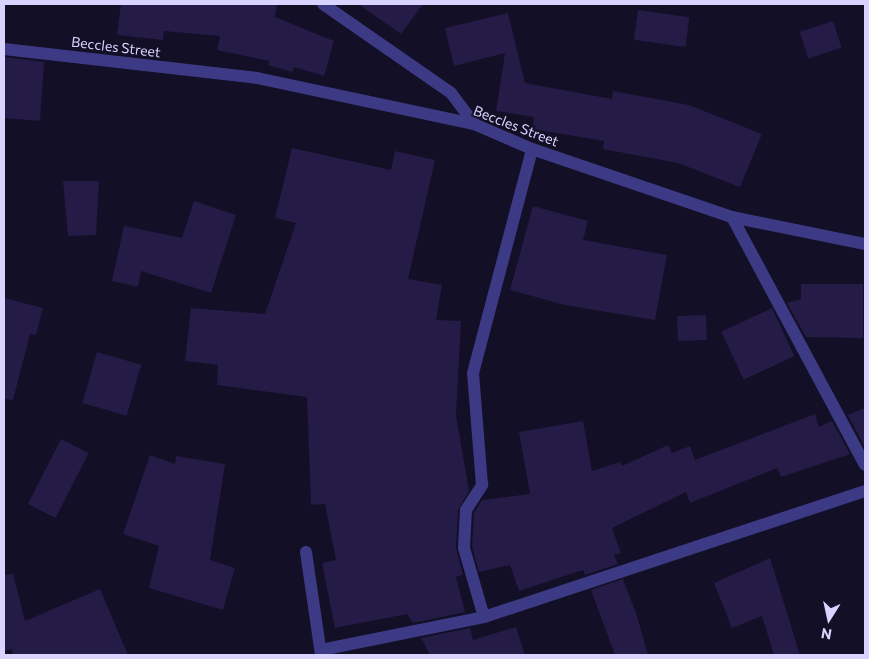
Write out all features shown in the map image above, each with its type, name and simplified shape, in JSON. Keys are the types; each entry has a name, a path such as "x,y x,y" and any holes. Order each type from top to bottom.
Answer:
{"street":[{"path":"323,4 450,93 474,124"},
{"name":"Beccles Street","path":"4,49 257,78 474,124 532,149 732,217 865,244"},
{"path":"484,616 464,548 466,510 482,485 473,373 532,149"},
{"path":"732,217 865,465"},
{"path":"306,552 321,652 484,616 865,491"}],"building":[{"path":"121,4 277,4 275,17 334,41 324,76 294,67 292,72 268,65 269,61 217,50 220,36 164,31 163,40 117,35"},
{"path":"358,4 423,4 401,34"},
{"path":"638,10 689,17 685,47 634,40"},
{"path":"508,13 525,83 612,99 613,91 689,105 762,134 740,187 678,163 603,149 604,141 532,129 534,117 496,111 505,53 454,66 445,28"},
{"path":"833,21 842,48 808,58 800,32"},
{"path":"4,57 44,62 40,121 4,118"},
{"path":"292,148 391,170 395,151 435,160 408,279 442,285 436,320 461,321 456,415 469,491 458,510 456,548 463,575 456,577 465,612 413,623 407,614 335,628 322,563 336,560 325,504 311,505 307,397 217,385 218,365 185,361 191,308 265,314 296,223 275,218"},
{"path":"63,181 99,181 96,235 68,236"},
{"path":"194,201 236,215 211,293 141,271 138,287 112,281 124,226 182,238"},
{"path":"533,206 588,221 583,240 667,255 655,320 565,305 510,290"},
{"path":"801,284 863,284 863,338 806,337 787,303 801,299"},
{"path":"4,298 43,308 36,335 30,334 13,400 4,399"},
{"path":"772,308 794,356 744,380 721,332"},
{"path":"706,315 707,340 678,341 677,316"},
{"path":"97,352 141,365 127,416 82,403"},
{"path":"865,408 865,448 848,415"},
{"path":"815,414 819,427 832,421 850,454 781,477 777,468 690,503 686,492 612,528 621,553 614,555 618,564 585,575 583,570 519,591 510,565 479,572 472,547 474,513 482,500 530,494 519,432 583,421 592,471 620,462 622,466 668,445 672,453 690,446 695,460"},
{"path":"61,439 89,453 55,518 28,504"},
{"path":"150,455 175,464 176,456 225,464 210,560 235,568 223,610 149,588 159,546 123,534"},
{"path":"770,558 800,655 774,655 762,616 732,628 714,583"},
{"path":"13,574 25,621 100,589 128,655 13,655 12,649 4,651 4,575"},
{"path":"623,579 637,616 648,655 615,655 591,590"},
{"path":"516,627 525,655 430,655 421,638 470,628 473,640"}]}
